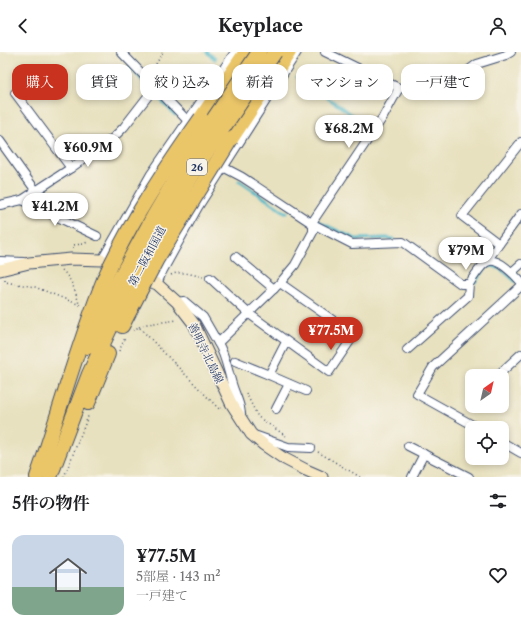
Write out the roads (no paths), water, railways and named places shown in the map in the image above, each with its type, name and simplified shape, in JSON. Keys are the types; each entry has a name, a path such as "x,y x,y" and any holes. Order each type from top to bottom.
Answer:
{"highway":[{"name":"26","path":"37,477 55,424 109,334 140,209 194,119 246,52"},
{"name":"第二阪和国道","path":"52,477 89,374 109,334 122,285 156,210 193,149 259,52"},
{"name":"第二阪和国道","path":"122,285 136,275 164,223 204,156 275,52"},
{"name":"26","path":"122,285 157,259 231,138 289,52"}],"main road":[{"name":"善明寺北島線","path":"3,273 29,263 71,259 102,260 157,284 177,302 194,324 231,404 251,434 283,458 322,477"}],"street":[{"path":"121,52 140,72"},
{"path":"102,260 151,174 194,119 235,52"},
{"path":"157,284 162,272 198,207 297,52"},
{"path":"325,52 399,88 441,90 477,64 511,52"},
{"path":"218,343 277,286 295,266 313,232 314,221 382,118 399,88"},
{"path":"20,100 71,168"},
{"path":"0,204 22,200 113,138 124,127 145,100"},
{"path":"167,100 194,119 223,167 352,244 403,242 468,287"},
{"path":"0,141 36,190"},
{"path":"499,244 462,216 521,142"},
{"path":"22,200 98,236"},
{"path":"407,350 468,296 468,287 521,214"},
{"path":"210,278 248,314 329,372 354,335 277,286 236,257"},
{"path":"465,421 417,394 434,367 520,286 512,272 492,260 486,262"},
{"path":"0,261 29,263"},
{"path":"512,272 521,264"},
{"path":"177,302 184,301 203,317 222,349 233,387 242,409 241,421"},
{"path":"269,375 286,342"},
{"path":"505,369 521,354"},
{"path":"235,361 306,391"},
{"path":"276,409 289,384"},
{"path":"251,434 288,447 311,448"},
{"path":"408,446 467,476"},
{"path":"509,446 521,453"},
{"path":"412,477 424,454"}],"waterway":[{"path":"207,52 215,59"},
{"path":"132,69 175,115"},
{"path":"331,100 370,127"},
{"path":"239,181 287,212"},
{"path":"315,220 356,239 393,239"},
{"path":"475,282 487,266 502,270 515,281"}]}
